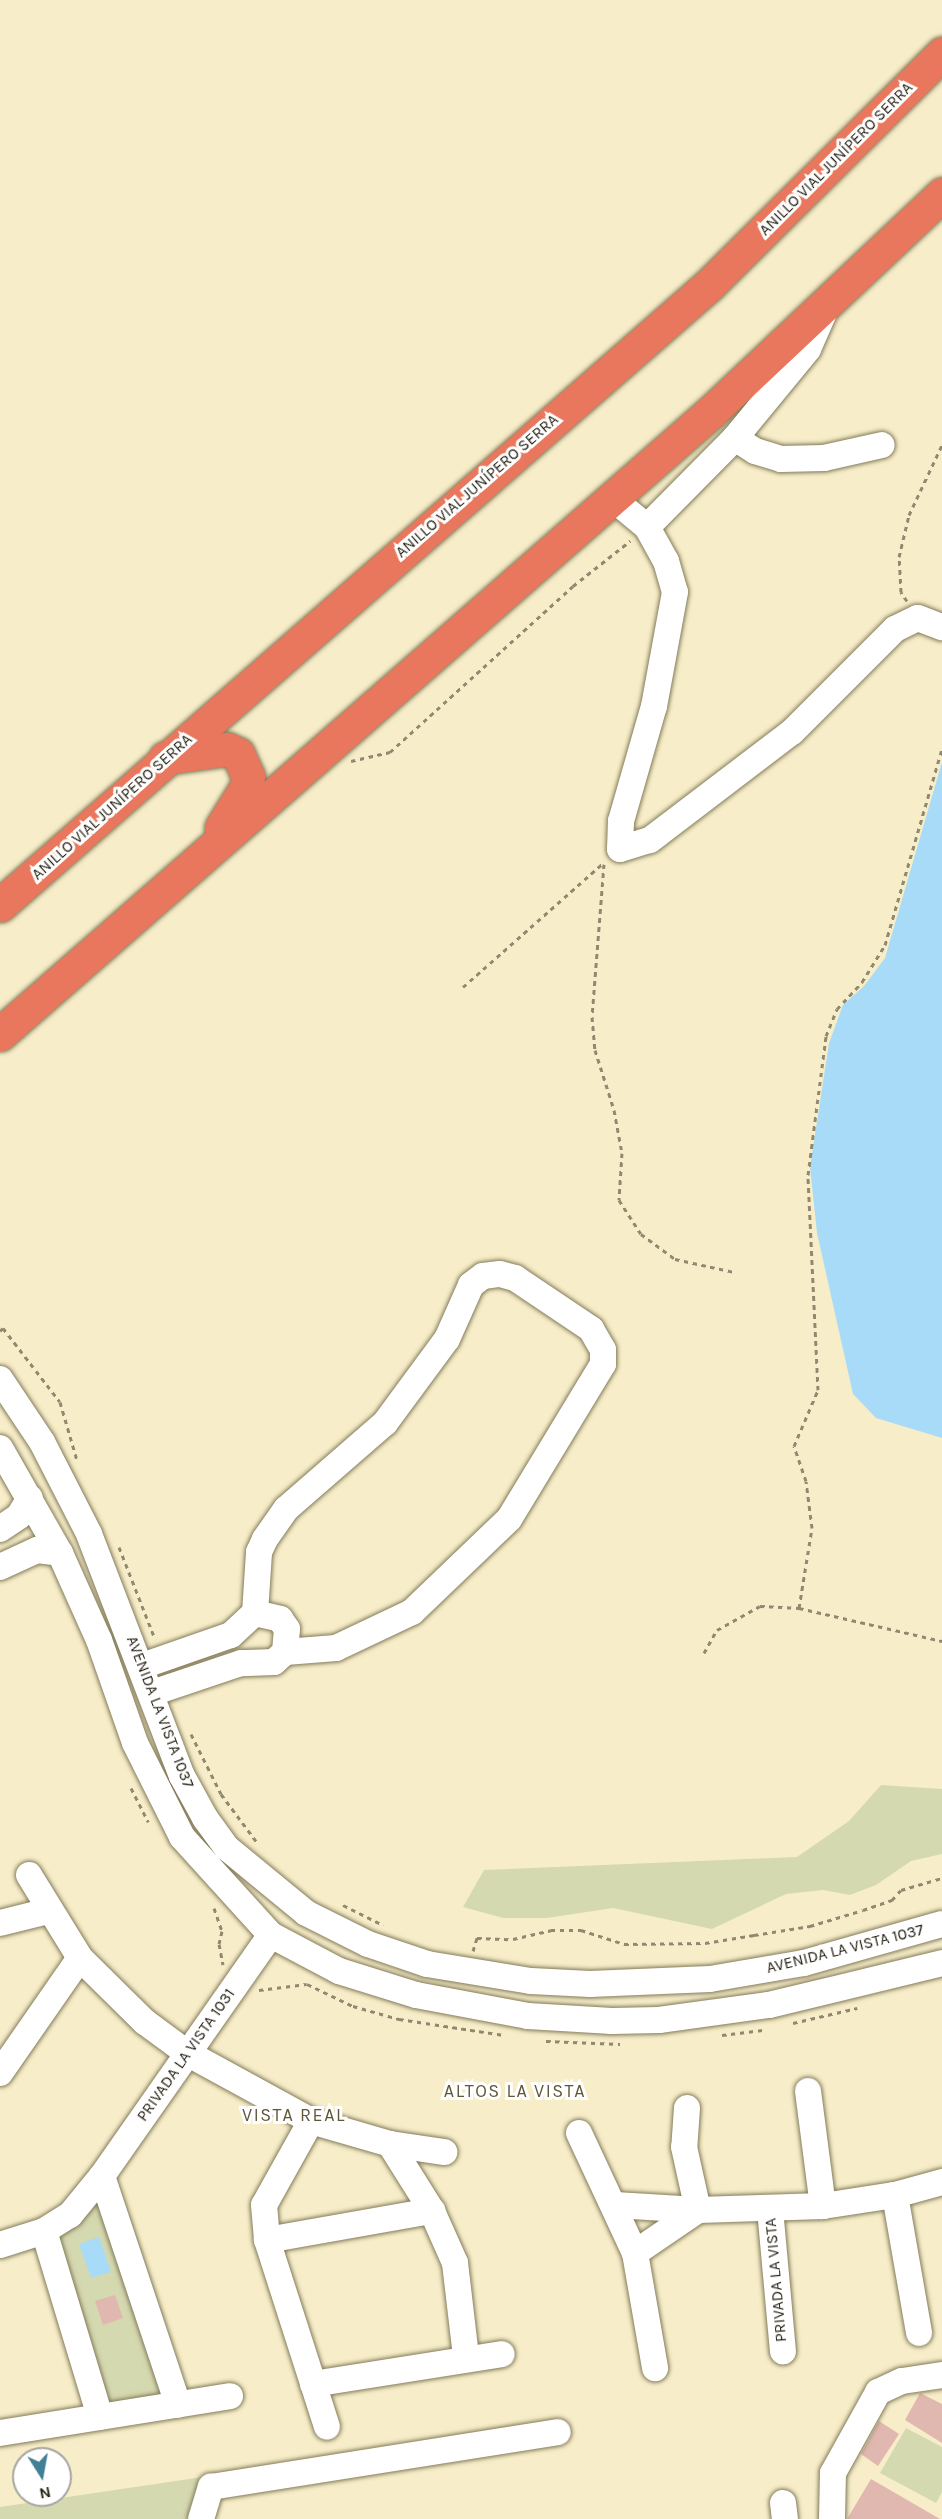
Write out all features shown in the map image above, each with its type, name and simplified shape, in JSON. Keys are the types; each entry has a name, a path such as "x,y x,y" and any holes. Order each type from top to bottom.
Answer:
{"highway":[{"name":"ANILLO VIAL JUNÍPERO SERRA","path":"0,905 165,758 710,284 937,58"},
{"path":"0,1034 711,412 832,296 937,205"},
{"path":"165,758 227,749 238,754 248,776 247,786 202,857"}],"street":[{"path":"647,527 735,438 808,349 832,296"},
{"path":"735,438 755,451 782,459 824,458 882,445"},
{"path":"612,498 647,527 666,561 675,592 654,706 612,856"},
{"path":"612,856 650,840 704,803 792,732 895,629 918,618 942,627"},
{"path":"152,1663 231,1635 255,1613 259,1552 265,1539 286,1509 385,1423 447,1339 471,1285 483,1276 500,1274 515,1278 591,1329 603,1350 603,1364 509,1520 412,1612 336,1648 285,1652"},
{"name":"AVENIDA LA VISTA 1037","path":"0,1380 42,1442 152,1663 152,1693 182,1776 211,1826 253,1873 316,1918 398,1956 531,1981 648,1984 712,1997 769,2005 942,1963"},
{"name":"AVENIDA LA VISTA 1037","path":"0,1448 60,1553 99,1640 135,1743 182,1837 271,1935 339,1971 416,1995 528,2016 612,2021 712,1997 804,1963 942,1924"},
{"path":"0,1528 19,1516 30,1498"},
{"path":"0,1567 37,1550 60,1553"},
{"path":"152,1693 241,1663 274,1662 285,1652 289,1641 280,1619 255,1613"},
{"path":"29,1875 48,1911 80,1958 145,2022 187,2053 311,2121 390,2144 444,2152"},
{"path":"0,1923 48,1911"},
{"name":"PRIVADA LA VISTA 1031","path":"0,2245 44,2231 70,2215 102,2176 271,1935"},
{"path":"0,2073 80,1958"},
{"path":"808,2091 823,2206"},
{"path":"635,2253 698,2210 684,2147 687,2108"},
{"path":"311,2121 269,2191 264,2205 267,2240 327,2427"},
{"path":"579,2133 615,2205 635,2253 655,2368"},
{"path":"390,2144 432,2211 455,2263 465,2357"},
{"path":"102,2176 178,2405"},
{"name":"PRIVADA LA VISTA","path":"615,2205 698,2210 823,2206 895,2195 942,2182"},
{"path":"895,2195 919,2333"},
{"name":"PRIVADA LA VISTA","path":"770,2209 783,2351"},
{"path":"267,2240 432,2211"},
{"path":"44,2231 100,2417"},
{"path":"313,2384 465,2357 502,2354"},
{"path":"832,2519 833,2473 878,2392 902,2381 942,2375"},
{"path":"0,2433 230,2396"},
{"path":"201,2519 211,2487 558,2432"}],"path":[{"path":"918,618 901,592 899,557 909,515 942,445"},
{"path":"320,755 352,762 390,752 573,586 647,527"},
{"path":"799,1608 812,1528 806,1480 794,1446 818,1390 808,1175 826,1036 837,1009 862,982 885,945 942,749"},
{"path":"463,987 612,856"},
{"path":"612,856 592,1017 595,1050 614,1110 622,1153 619,1200 641,1234 675,1259 734,1272"},
{"path":"0,1330 3,1328 60,1402 82,1470"},
{"path":"115,1539 152,1663"},
{"path":"704,1653 717,1630 760,1606 799,1608 942,1641"},
{"path":"186,1724 221,1794 265,1849"},
{"path":"483,1957 472,1955 477,1938 513,1939 551,1930 581,1929 624,1944 670,1945 810,1926 892,1900 901,1890 942,1878"},
{"path":"340,1904 392,1929"}],"green space":[{"path":"881,1785 942,1789 942,1854 911,1861 876,1885 850,1895 823,1890 786,1894 712,1929 613,1908 547,1918 503,1918 463,1907 484,1870 797,1857 849,1821"},
{"path":"102,2176 178,2405 100,2417 44,2231"},
{"path":"906,2428 942,2447 942,2492 936,2503 880,2473"},
{"path":"223,2474 207,2519 0,2519 0,2507 72,2507 72,2496"}],"water":[{"path":"942,762 942,1438 876,1418 853,1394 817,1233 810,1167 829,1043 843,1005 864,986 885,958"},
{"path":"99,2237 111,2272 91,2278 79,2244"}],"building":[{"path":"115,2295 123,2318 103,2325 95,2301"},
{"path":"920,2393 942,2404 942,2443 905,2420"},
{"path":"879,2421 899,2434 878,2466 861,2454"},
{"path":"871,2479 940,2519 847,2519"}],"district":[{"name":"ALTOS LA VISTA","path":"515,2091"},
{"name":"VISTA REAL","path":"294,2115"}]}
